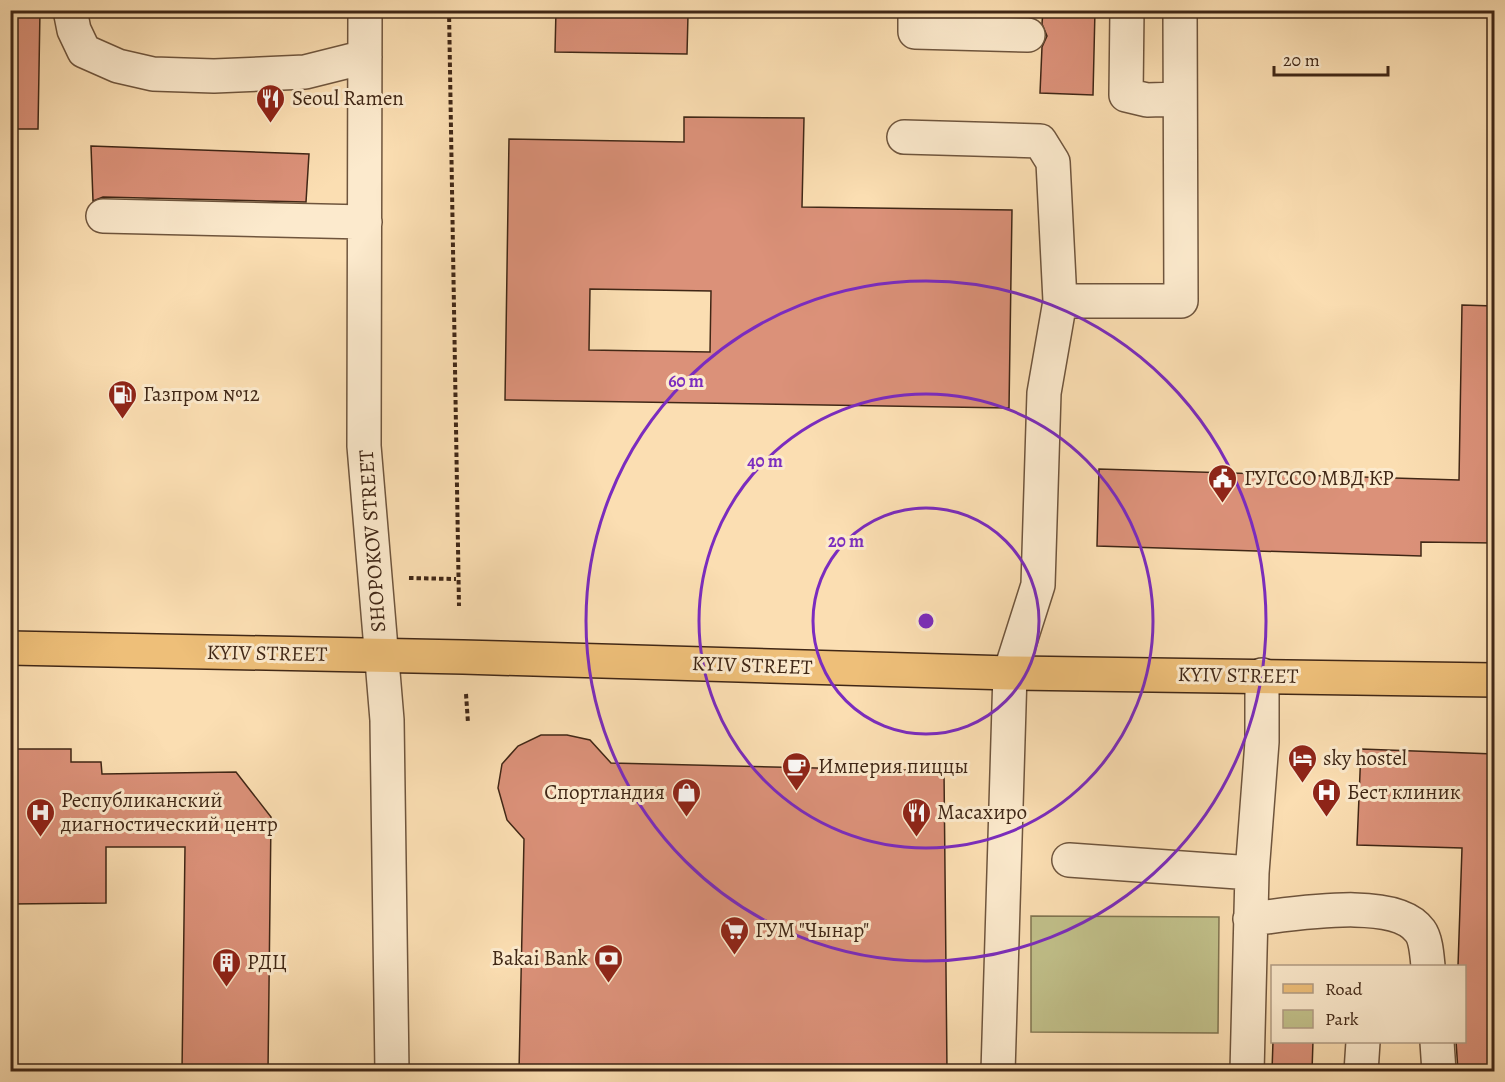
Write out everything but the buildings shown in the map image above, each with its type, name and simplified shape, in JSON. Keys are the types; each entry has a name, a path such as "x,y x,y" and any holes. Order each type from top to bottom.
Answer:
{"main road":[{"name":"KYIV STREET","path":"10,648 1010,673 1494,680"}],"street":[{"path":"70,10 74,30 84,51 118,66 153,74 214,76 305,72 365,57"},
{"name":"SHOPOKOV STREET","path":"365,10 364,446 387,720 392,1071"},
{"path":"915,10 915,32 1028,35"},
{"path":"1127,10 1126,95 1147,100 1180,99"},
{"path":"1060,301 1181,301 1180,10"},
{"path":"904,137 1040,141 1053,162 1060,301 1044,393 1038,585 1010,673 998,1071"},
{"path":"103,216 365,222"},
{"path":"1247,1071 1260,995 1250,919 1262,742 1262,675"},
{"path":"1069,860 1252,873"},
{"path":"1250,919 1342,910 1397,914 1411,921 1421,932 1428,965"},
{"path":"1361,1071 1363,1043"},
{"path":"1437,1043 1439,1071"}],"path":[{"path":"449,10 456,579 459,606"},
{"path":"402,578 456,579"},
{"path":"466,693 468,723"}],"green space":[{"path":"1031,916 1219,917 1218,1033 1031,1032"}],"place":[{"name":"Seoul Ramen","path":"271,124"},
{"name":"Газпром №12","path":"122,420"},
{"name":"ГУГССО МВД КР","path":"1223,504"},
{"name":"sky hostel","path":"1302,784"},
{"name":"Империя пиццы","path":"797,792"},
{"name":"Спортландия","path":"686,818"},
{"name":"Бест клиник","path":"1326,818"},
{"name":"Республиканский диагностический центр","path":"40,838"},
{"name":"Масахиро","path":"916,838"},
{"name":"ГУМ \"Чынар\"","path":"734,956"},
{"name":"Bakai Bank","path":"609,984"},
{"name":"РДЦ","path":"226,988"}]}
